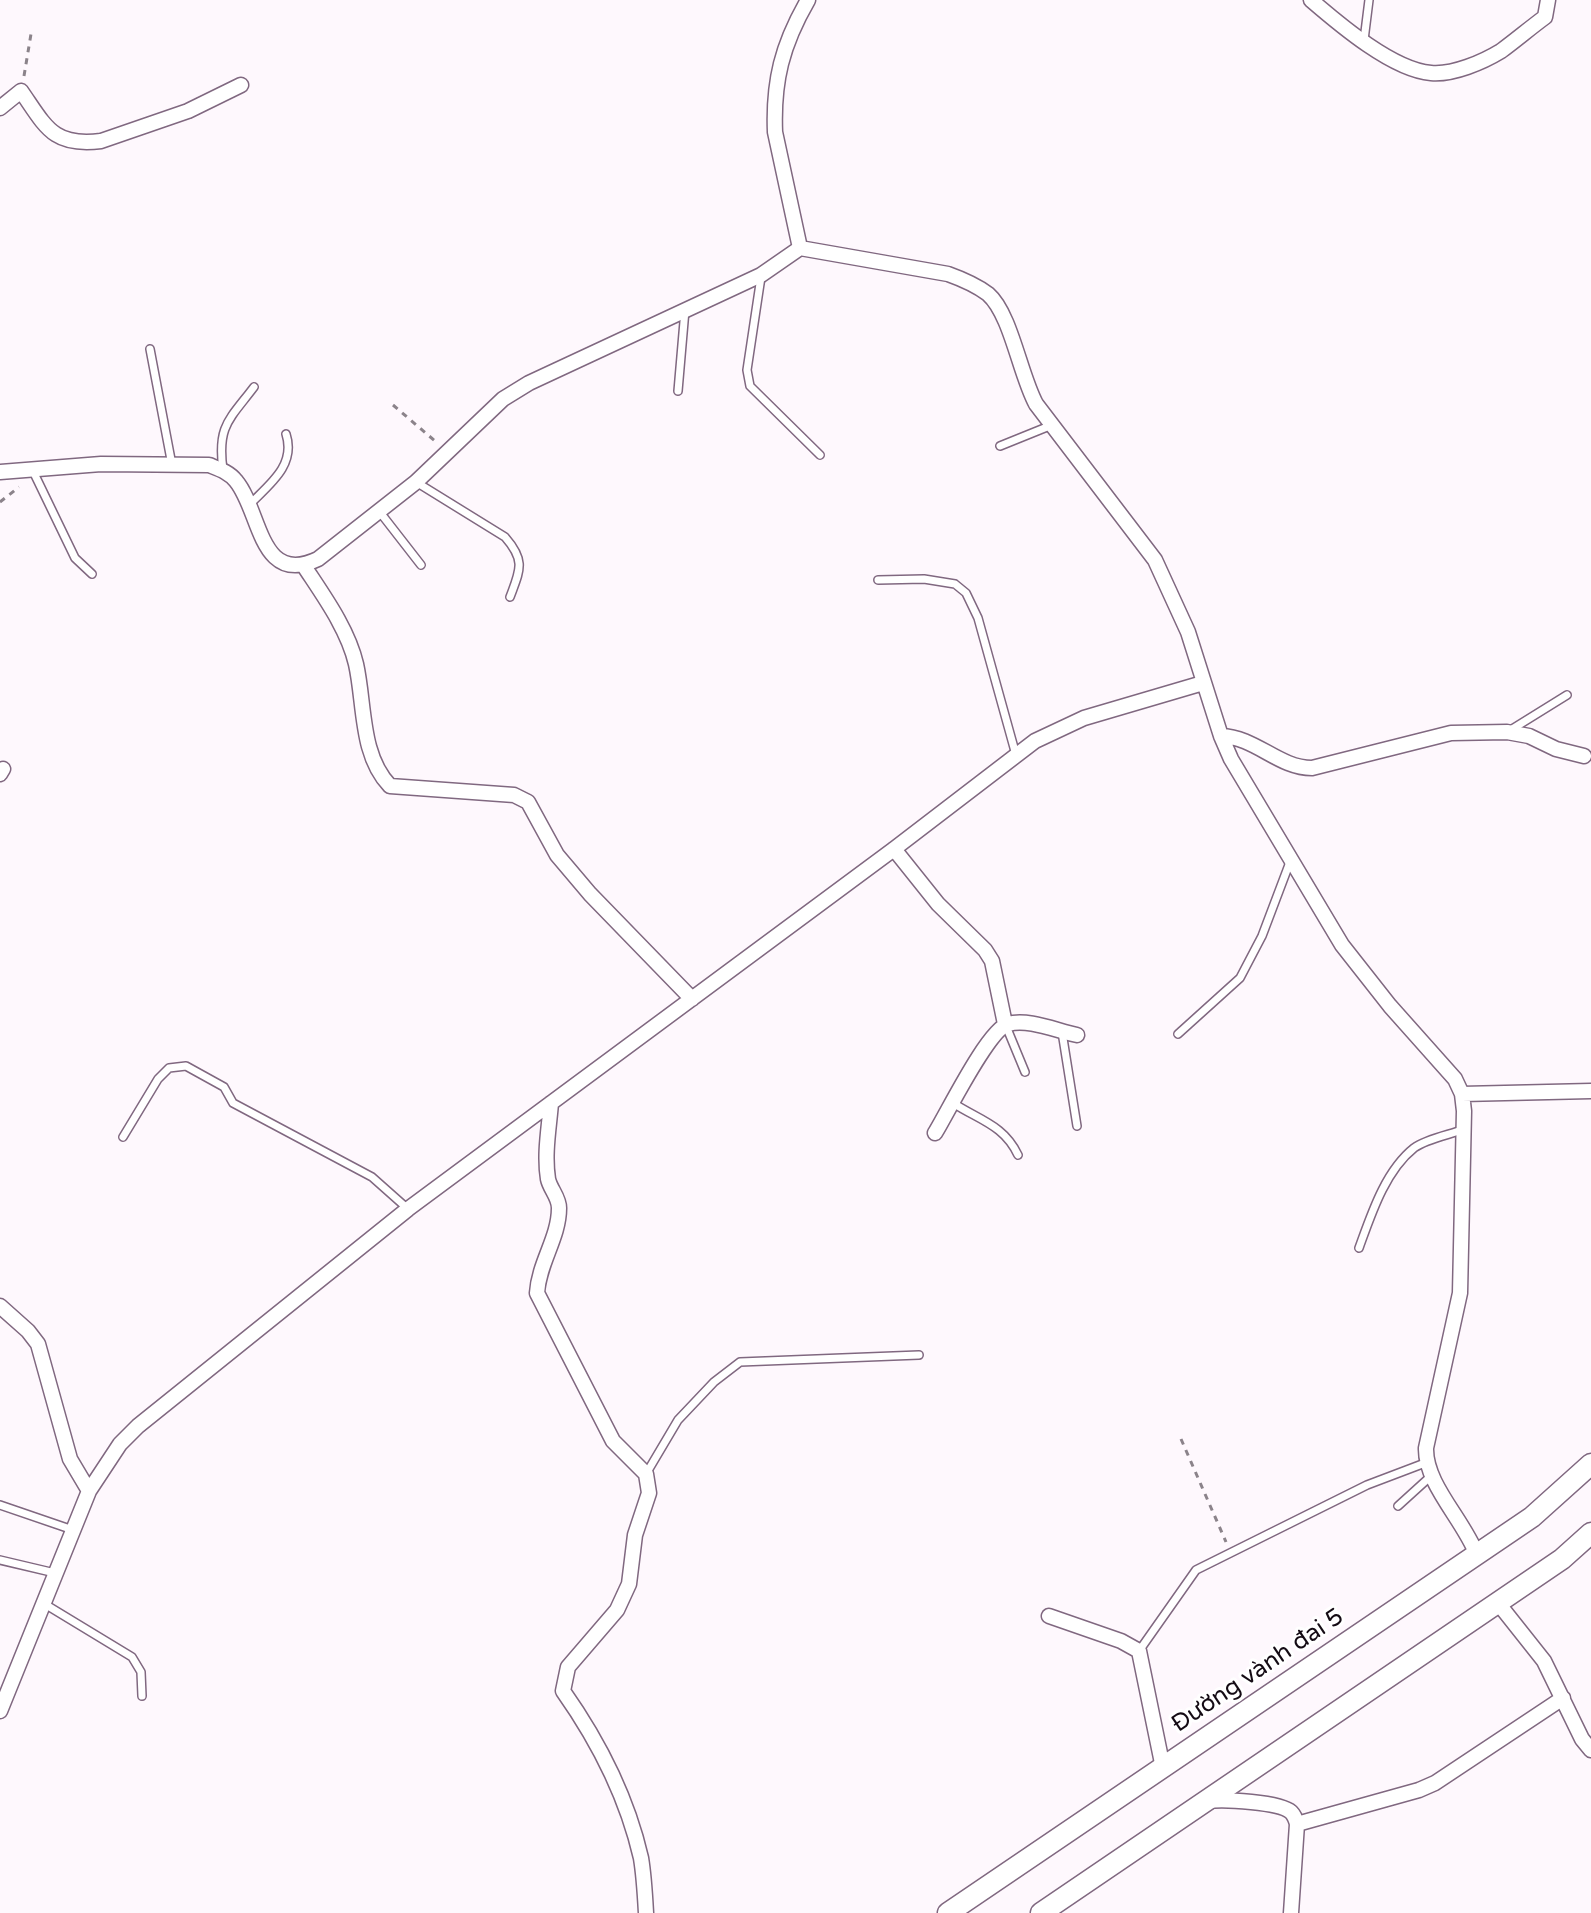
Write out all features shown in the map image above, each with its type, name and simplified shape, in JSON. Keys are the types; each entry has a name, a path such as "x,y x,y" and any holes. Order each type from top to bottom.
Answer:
{"main road":[{"name":"Đường vành đai 5","path":"948,1913 1532,1517 1591,1464"},
{"path":"1041,1913 1562,1559 1591,1533"}],"street":[{"path":"800,248 775,132 774,114 778,66 785,44 808,0"},
{"path":"1311,0 1409,69 1434,74 1471,65 1499,52 1545,17 1548,0"},
{"path":"0,108 21,91 49,131 58,138 88,143 188,111 241,85"},
{"path":"0,472 101,464 209,465 235,479 266,548 278,560 292,566 304,566 318,559 416,482 503,399 529,383 761,275 800,248 948,274 990,295 1003,315 1027,387 1052,425 1155,560 1188,632 1231,759 1342,945 1390,1006 1455,1079 1462,1094 1460,1293 1426,1448 1428,1470 1465,1528 1477,1555"},
{"path":"304,566 342,630 356,661 366,731 379,774 390,786 514,795 528,802 557,855 590,894 692,999"},
{"path":"0,1711 89,1491 112,1455 138,1426 408,1209 1035,741 1058,728 1203,683"},
{"path":"1221,736 1243,739 1300,768 1312,768 1433,736 1507,732 1529,736 1556,749 1584,756"},
{"path":"894,849 938,904 985,950 992,961 1005,1024"},
{"path":"935,1133 985,1046 1005,1024 1020,1022 1069,1033"},
{"path":"1462,1094 1591,1091"},
{"path":"551,1103 547,1149 549,1181 559,1204 557,1227 538,1274 537,1293 613,1441 646,1474 649,1493 635,1535 629,1584 617,1610 568,1667 563,1691 589,1727 615,1778 641,1859 646,1913"},
{"path":"0,1306 38,1344 70,1459 89,1491"},
{"path":"1498,1603 1544,1661 1582,1739 1591,1750"},
{"path":"1049,1616 1121,1641 1139,1651 1163,1768"},
{"path":"1297,1824 1435,1783 1563,1698"},
{"path":"1206,1801 1220,1799 1283,1807 1293,1813 1297,1824 1291,1913"}],"lane":[{"path":"1364,40 1369,0"},
{"path":"761,275 747,370 750,386 820,455"},
{"path":"678,391 685,310"},
{"path":"150,349 172,465"},
{"path":"223,470 220,448 225,425 254,387"},
{"path":"1000,446 1052,425"},
{"path":"248,505 281,474 288,454 286,434"},
{"path":"32,469 75,558 92,574"},
{"path":"416,482 505,537 515,547 521,569 510,597"},
{"path":"379,511 421,565"},
{"path":"878,580 924,579 955,584 966,593 978,618 1016,755"},
{"path":"1507,732 1567,695"},
{"path":"1178,1034 1240,978 1262,936 1291,860"},
{"path":"1005,1024 1025,1072"},
{"path":"1069,1033 1077,1126"},
{"path":"123,1137 158,1079 169,1068 186,1066 224,1087 233,1103 372,1177 408,1209"},
{"path":"953,1103 975,1118 1000,1129 1012,1141 1018,1155"},
{"path":"1359,1248 1389,1178 1415,1148 1464,1129"},
{"path":"646,1474 678,1420 714,1382 740,1362 919,1355"},
{"path":"1398,1506 1428,1470"},
{"path":"1139,1651 1196,1570 1367,1485 1428,1470"},
{"path":"0,1505 73,1530"},
{"path":"0,1560 55,1573"},
{"path":"43,1603 132,1657 141,1672 142,1696"}],"path":[{"path":"21,91 31,34"},
{"path":"393,405 447,451"},
{"path":"1181,1439 1231,1553"}]}
